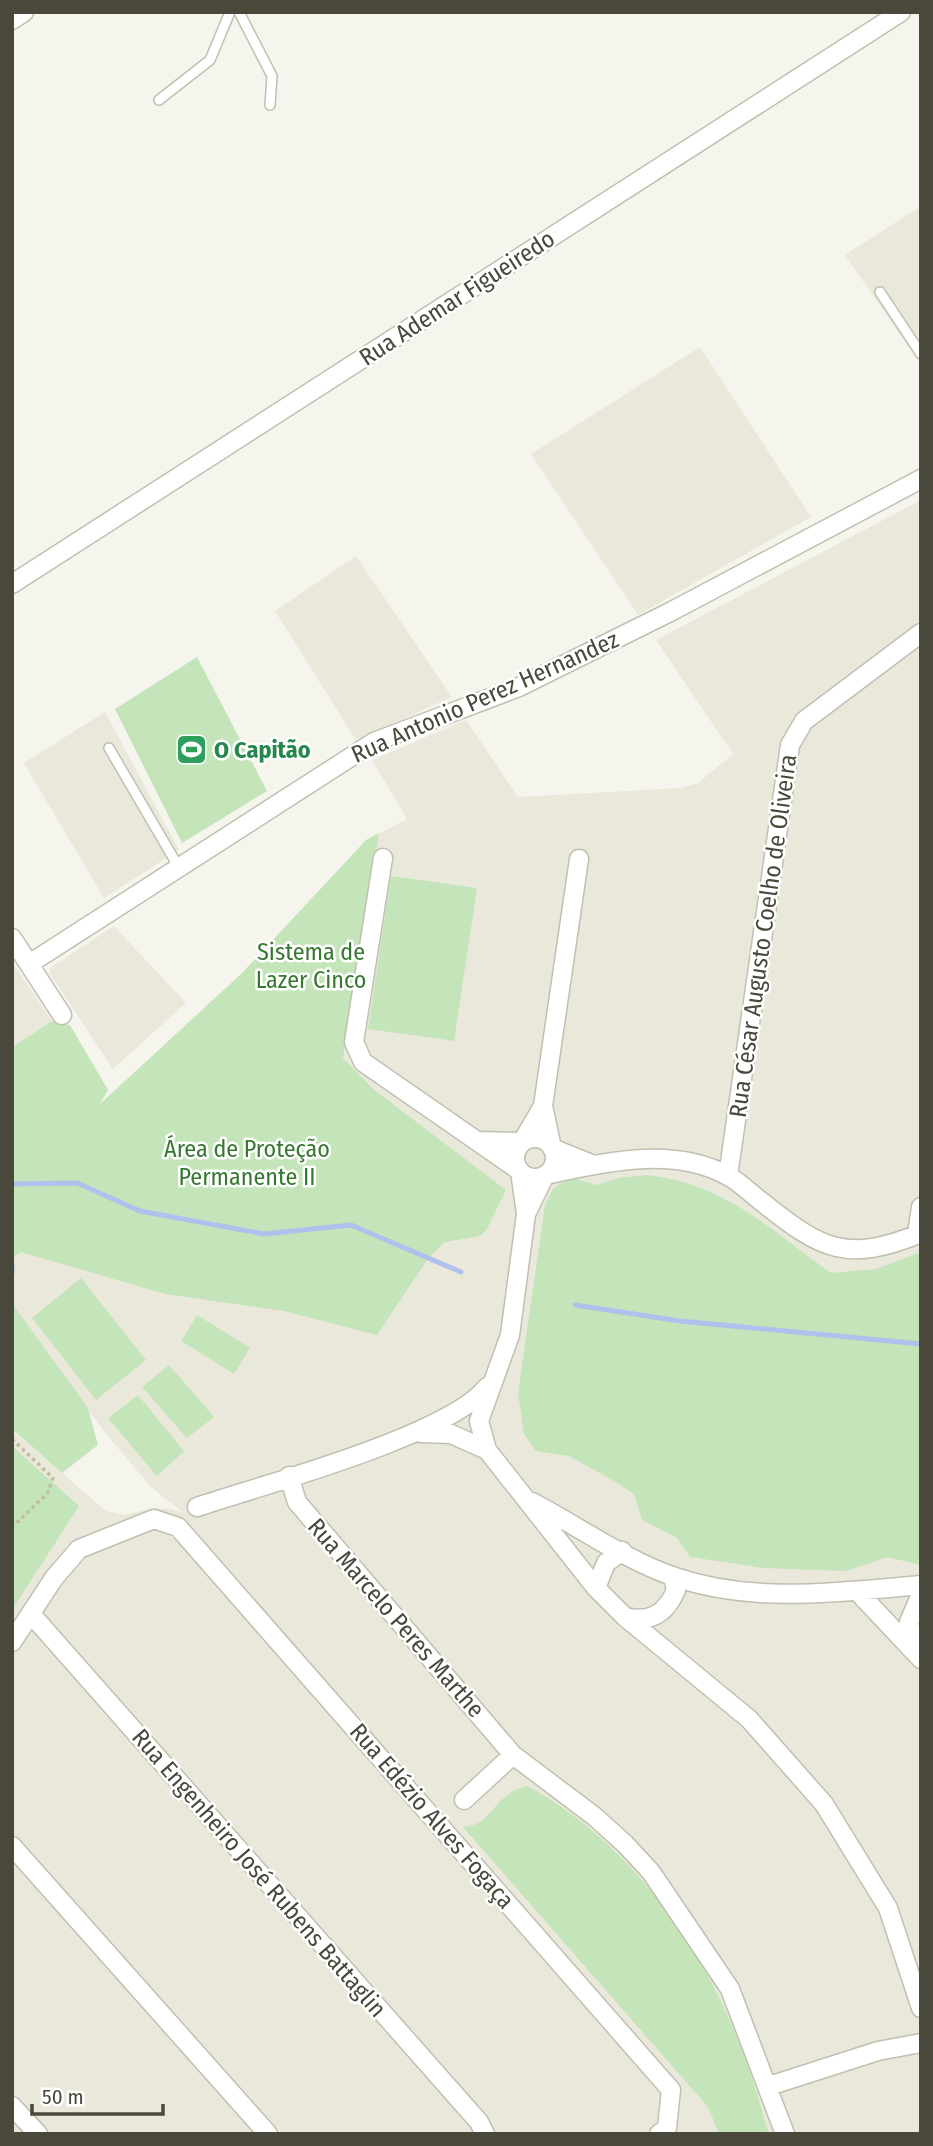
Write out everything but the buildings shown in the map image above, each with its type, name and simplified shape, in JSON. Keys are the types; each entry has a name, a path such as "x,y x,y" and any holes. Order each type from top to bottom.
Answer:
{"street":[{"path":"12,20 24,12"},
{"name":"Rua Ademar Figueiredo","path":"12,584 901,12"},
{"name":"Rua Antonio Perez Hernandez","path":"29,964 374,742 519,687 672,611 921,479"},
{"name":"Rua César Augusto Coelho de Oliveira","path":"728,1175 790,745 804,721 921,633"},
{"path":"383,858 354,1042 357,1053 363,1062 434,1114 478,1140 520,1171 530,1177 648,1157 690,1163 728,1175 792,1226 835,1249 860,1251 919,1234 921,1207"},
{"path":"526,1214 554,1162 544,1106 579,859"},
{"path":"12,938 62,1015"},
{"path":"479,1421 510,1335 526,1214 516,1153 544,1106"},
{"path":"478,1140 522,1142 540,1139 552,1148 594,1165"},
{"path":"197,1507 411,1434 460,1409 483,1392 494,1378"},
{"path":"460,1409 472,1408 479,1421 487,1450 596,1588 625,1617 749,1719 824,1804 888,1908 921,2008"},
{"path":"411,1434 452,1434 487,1450"},
{"name":"Rua Marcelo Peres Marthe","path":"289,1476 296,1502 513,1755 594,1816 651,1872 730,1989 785,2134"},
{"path":"529,1500 673,1576 732,1590 789,1595 921,1586"},
{"name":"Rua Edézio Alves Fogaça","path":"31,1614 79,1549 154,1519 178,1527 671,2090 667,2127 659,2134"},
{"path":"596,1588 606,1563 622,1551"},
{"path":"625,1617 640,1621 657,1616 677,1590 673,1576"},
{"path":"857,1591 917,1654"},
{"path":"917,1654 909,1622 921,1594"},
{"path":"12,1642 31,1614"},
{"name":"Rua Engenheiro José Rubens Battaglin","path":"31,1614 480,2122 485,2134"},
{"path":"464,1800 513,1755"},
{"path":"12,1846 268,2134"},
{"path":"769,2087 878,2051 921,2043"},
{"path":"12,2106 38,2134"}],"lane":[{"path":"159,100 211,60 230,12"},
{"path":"239,12 272,76 270,105"},
{"path":"880,292 921,354"},
{"path":"109,748 178,866"}],"path":[{"path":"12,1440 54,1478 47,1494 12,1527"}],"shaded area":[{"path":"921,206 921,365 845,255"},
{"path":"700,347 811,517 638,615 531,454"},
{"path":"921,500 921,2134 12,2134 12,1430 106,1511 125,1515 152,1508 173,1509 185,1514 151,1487 106,1434 12,1308 12,1135 98,1106 190,1030 367,840 407,819 372,760 466,720 518,797 681,788 698,783 733,754 656,640"},
{"path":"356,556 452,697 356,740 275,611"},
{"path":"105,712 179,850 104,898 24,763"},
{"path":"114,926 186,1003 113,1069 50,974 50,968"},
{"path":"12,962 52,1021 12,1047"}],"green space":[{"name":"O Capitão","path":"197,657 267,791 182,843 115,709"},
{"name":"Área de Proteção Permanente II","path":"379,833 343,1058 373,1089 506,1190 487,1229 480,1236 445,1242 429,1257 377,1335 284,1311 165,1294 21,1252 12,1257 12,1047 52,1021 70,1025 108,1090 100,1104 242,973 366,840"},
{"path":"391,876 477,888 454,1041 368,1029"},
{"path":"646,1175 674,1180 723,1198 745,1210 831,1273 876,1269 921,1252 921,1565 887,1557 847,1571 764,1568 690,1557 677,1538 642,1520 634,1494 569,1456 536,1451 524,1434 518,1393 545,1205 553,1189 566,1180 574,1178 596,1185 619,1178"},
{"path":"81,1278 146,1360 96,1400 32,1318"},
{"path":"12,1303 88,1408 98,1445 62,1473 12,1429"},
{"path":"197,1315 250,1348 234,1374 181,1341"},
{"path":"169,1365 214,1417 187,1438 142,1387"},
{"path":"138,1395 184,1451 157,1476 108,1418"},
{"path":"12,1446 79,1506 12,1610"},
{"path":"527,1786 564,1809 599,1836 631,1867 686,1938 728,2017 748,2066 769,2134 719,2134 708,2107 463,1827 481,1821 507,1795"}],"waterway":[{"path":"12,1184 77,1183 140,1211 264,1234 351,1225 461,1272"},
{"path":"12,1264 12,1273"},
{"path":"575,1305 680,1321 921,1344"}],"place":[{"name":"O Capitão","path":"191,750"}],"park label":[{"name":"Sistema de Lazer Cinco","path":"311,966"}]}
